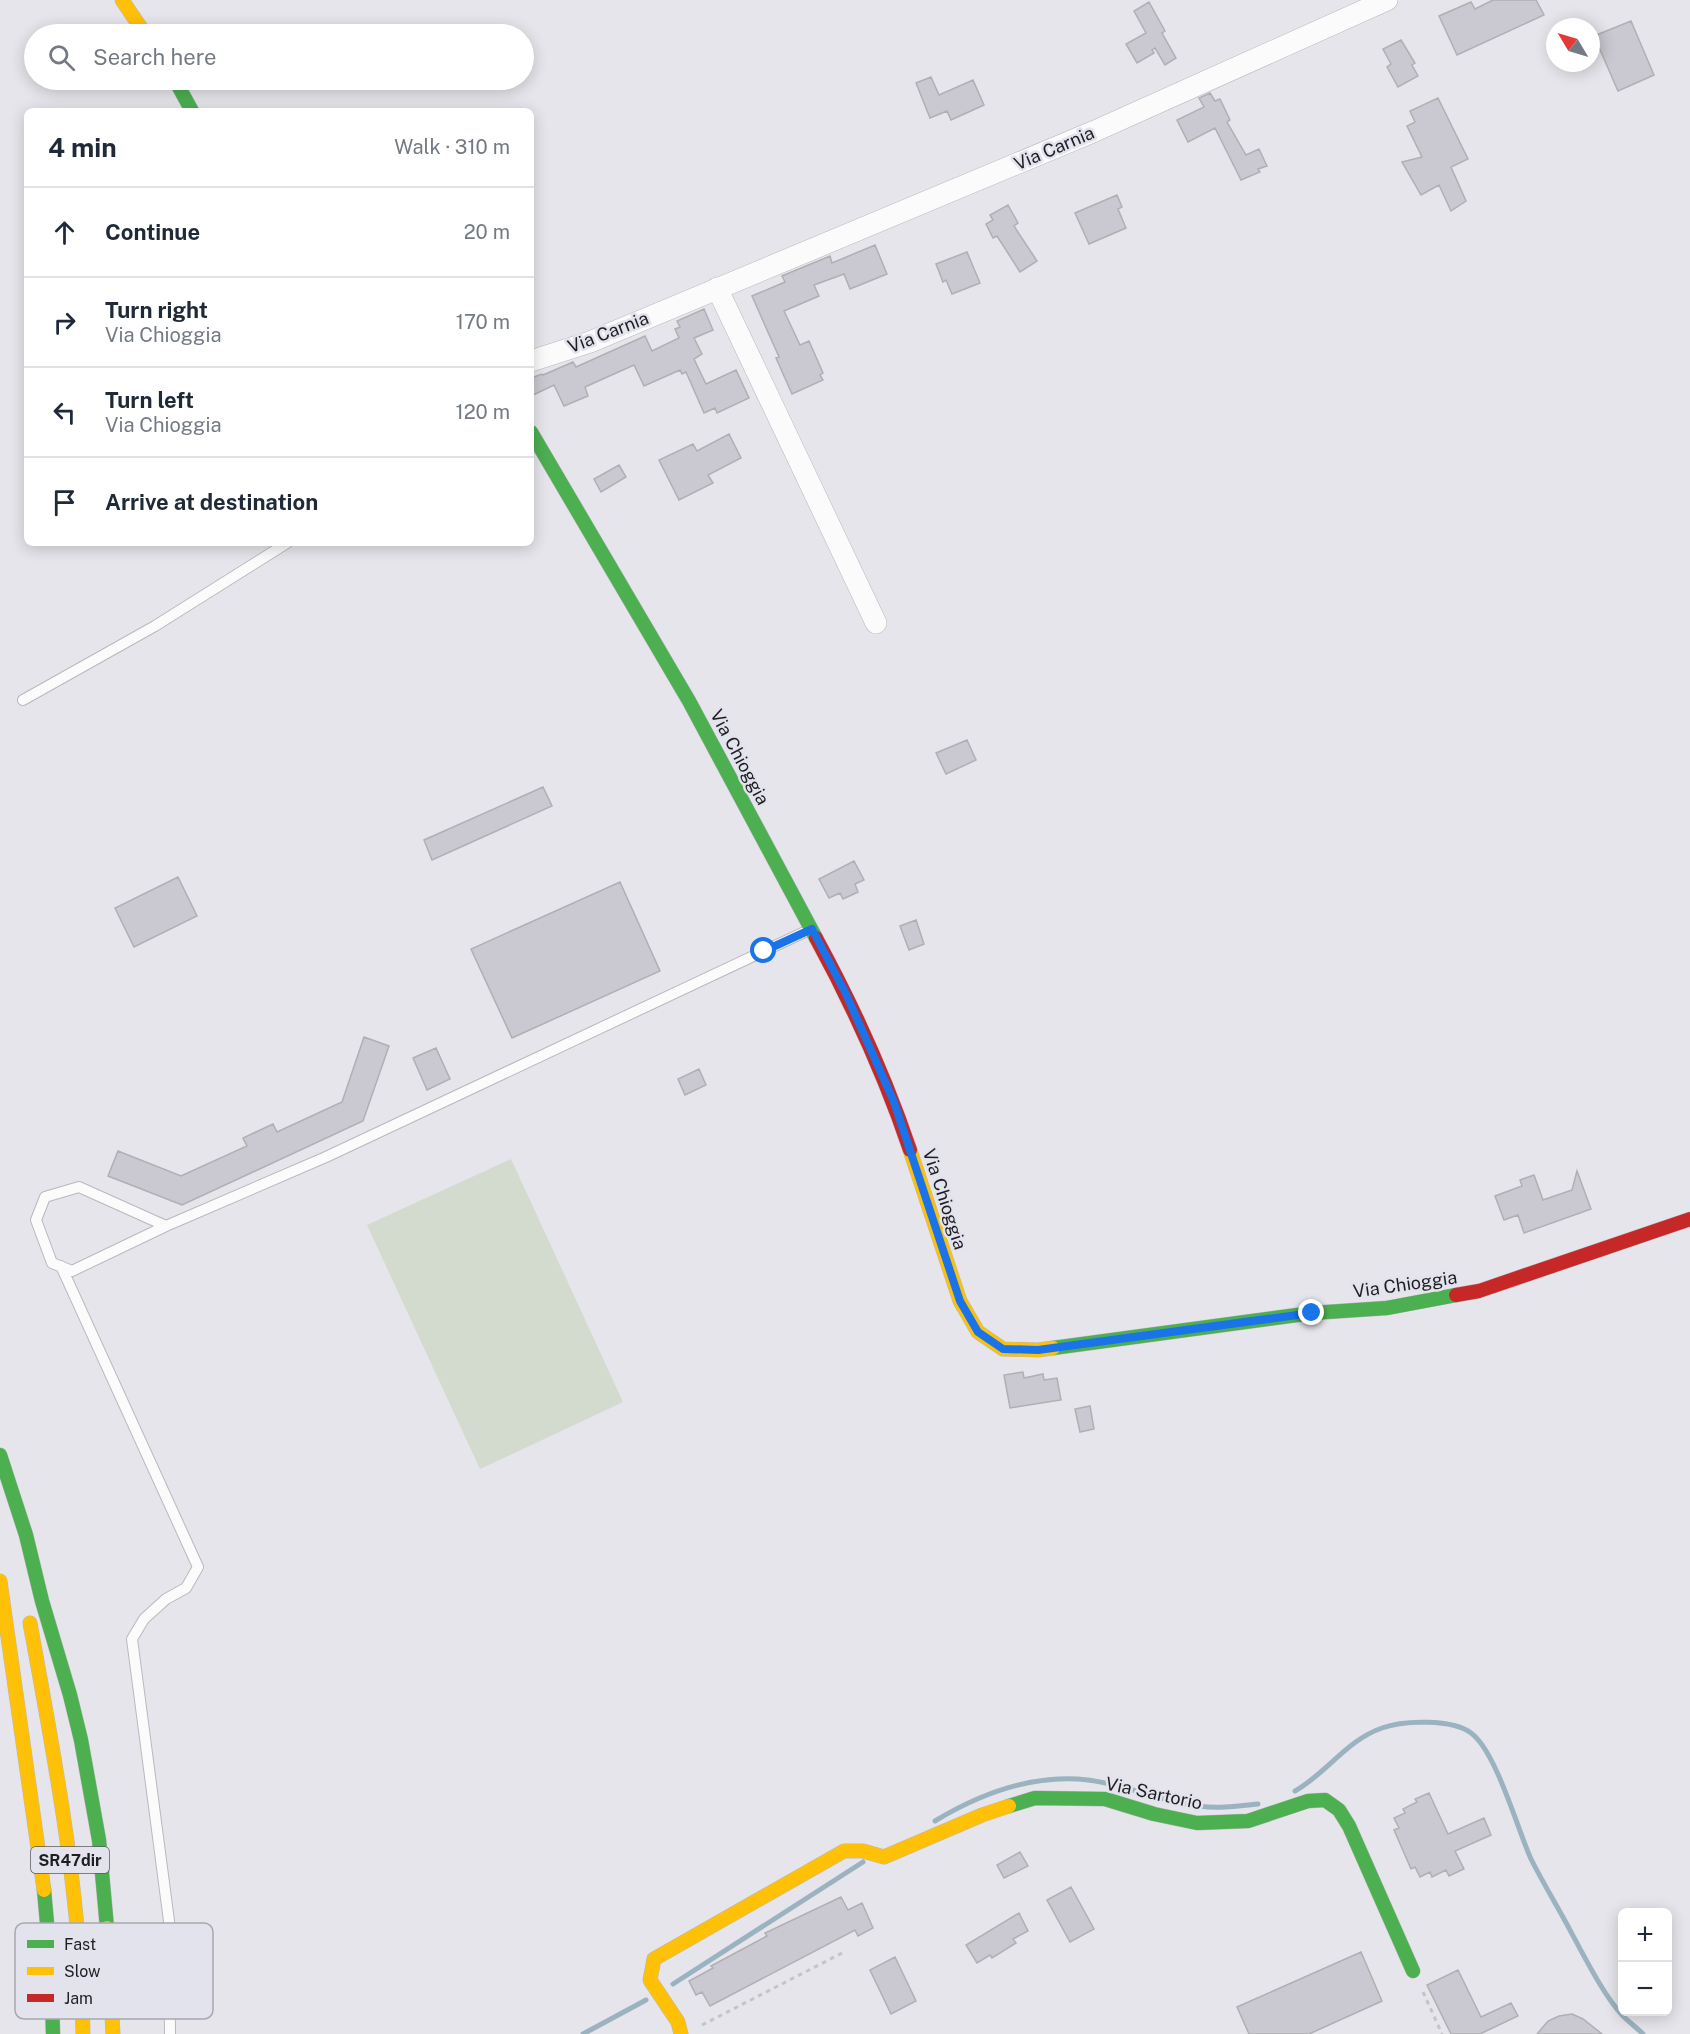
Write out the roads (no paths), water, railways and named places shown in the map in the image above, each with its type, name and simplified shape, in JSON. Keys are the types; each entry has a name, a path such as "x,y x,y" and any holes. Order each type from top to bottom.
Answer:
{"main road":[{"path":"122,0 138,24"},
{"path":"180,90 190,108"},
{"name":"Via Chioggia","path":"534,437 689,701 846,994 894,1102 960,1301 978,1332 1003,1349 1038,1350 1312,1313 1388,1308 1479,1291 1690,1219"},
{"path":"0,1455 26,1535 81,1740 99,1840 107,1923"},
{"path":"0,1480 12,1538"},
{"path":"0,1581 12,1680 40,1854 47,1923"},
{"name":"SR47dir","path":"27,1608 76,1895 78,1923"},
{"name":"Via Sartorio","path":"681,2034 678,2022 650,1980 654,1959 844,1851 863,1851 884,1857 982,1815 1035,1798 1105,1799 1154,1814 1197,1823 1248,1821 1308,1801 1325,1800 1339,1810 1349,1826 1413,1971"},
{"path":"53,2019 54,2034"},
{"name":"SR47dir","path":"83,2019 83,2034"},
{"path":"112,2019 113,2034"}],"street":[{"name":"Via Carnia","path":"534,360 590,342 1095,131 1387,0"},
{"path":"717,288 876,623"}],"lane":[{"path":"23,700 155,626 282,546"},
{"path":"166,1226 80,1187 45,1197 36,1220 52,1263 72,1271 166,1226 337,1152 812,929"},
{"path":"61,1266 198,1567 186,1588 166,1599 144,1619 132,1640 169,1923"},
{"path":"170,2019 170,2034"}],"waterway":[{"path":"1295,1791 1358,1740 1391,1725 1415,1722 1440,1723 1463,1728 1471,1733 1489,1756 1531,1859 1591,1969 1615,2007 1643,2034"},
{"path":"935,1821 985,1795 1021,1784 1059,1779 1094,1781 1184,1804 1206,1807 1258,1804"},
{"path":"673,1984 863,1862"},
{"path":"583,2034 646,2000"}]}
